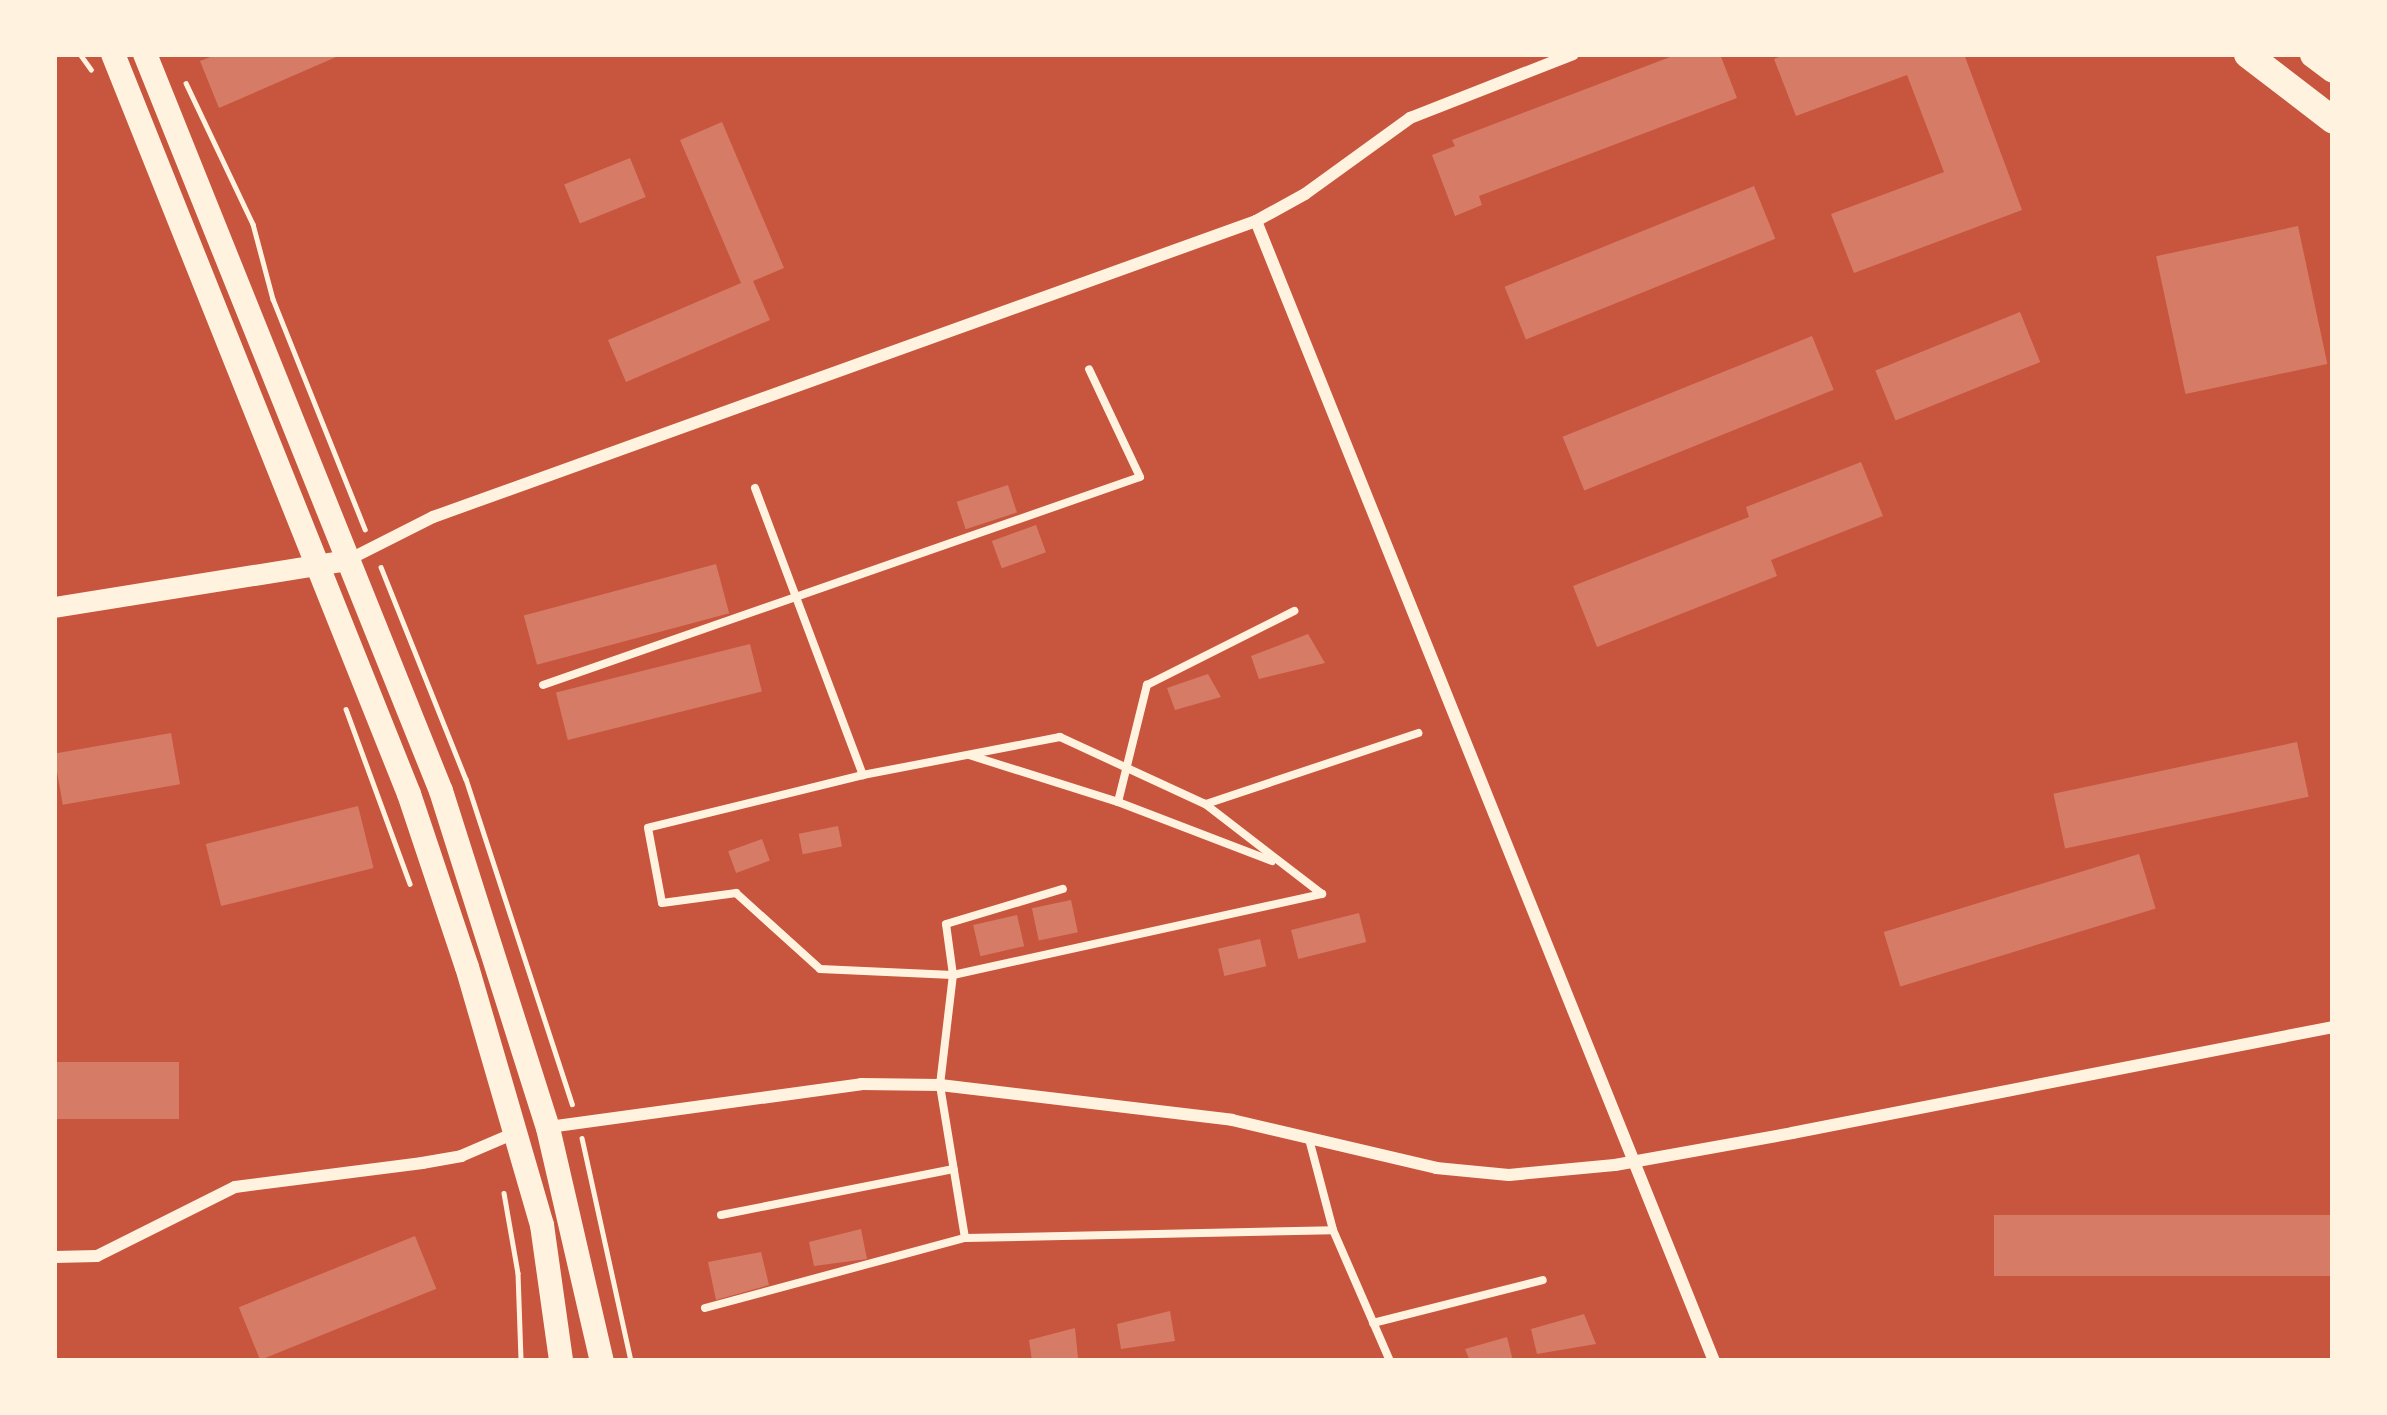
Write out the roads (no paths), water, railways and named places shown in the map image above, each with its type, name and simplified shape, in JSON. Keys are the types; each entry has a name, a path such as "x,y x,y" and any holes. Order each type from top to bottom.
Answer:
{"main road":[{"path":"113,54 409,794 542,1225 561,1361"},
{"path":"145,54 441,791 548,1128 602,1361"},
{"path":"2247,54 2333,120"},
{"path":"2313,54 2333,69"}],"street":[{"path":"54,607 346,560 433,517 1256,221 1305,194 1410,118 1573,54"},
{"path":"1256,221 1714,1361"},
{"path":"548,1128 861,1084 940,1085 1232,1120 1436,1168 1509,1175 1636,1161 2333,1027"},
{"path":"54,1257 97,1256 235,1187 422,1163 515,1133"}],"lane":[{"path":"543,686 1140,476 1089,369"},
{"path":"755,488 863,775"},
{"path":"1118,802 1147,685 1294,611"},
{"path":"1205,804 1418,733"},
{"path":"1060,737 1205,804 1322,894 953,975 820,969 736,892 662,902 648,828 968,754 1060,737"},
{"path":"968,754 1118,802 1285,866"},
{"path":"965,1238 940,1085 953,975 946,923 1063,889"},
{"path":"1309,1138 1334,1230 1390,1361"},
{"path":"721,1215 954,1169"},
{"path":"705,1308 965,1238 1334,1230"},
{"path":"1373,1323 1544,1280"}]}
